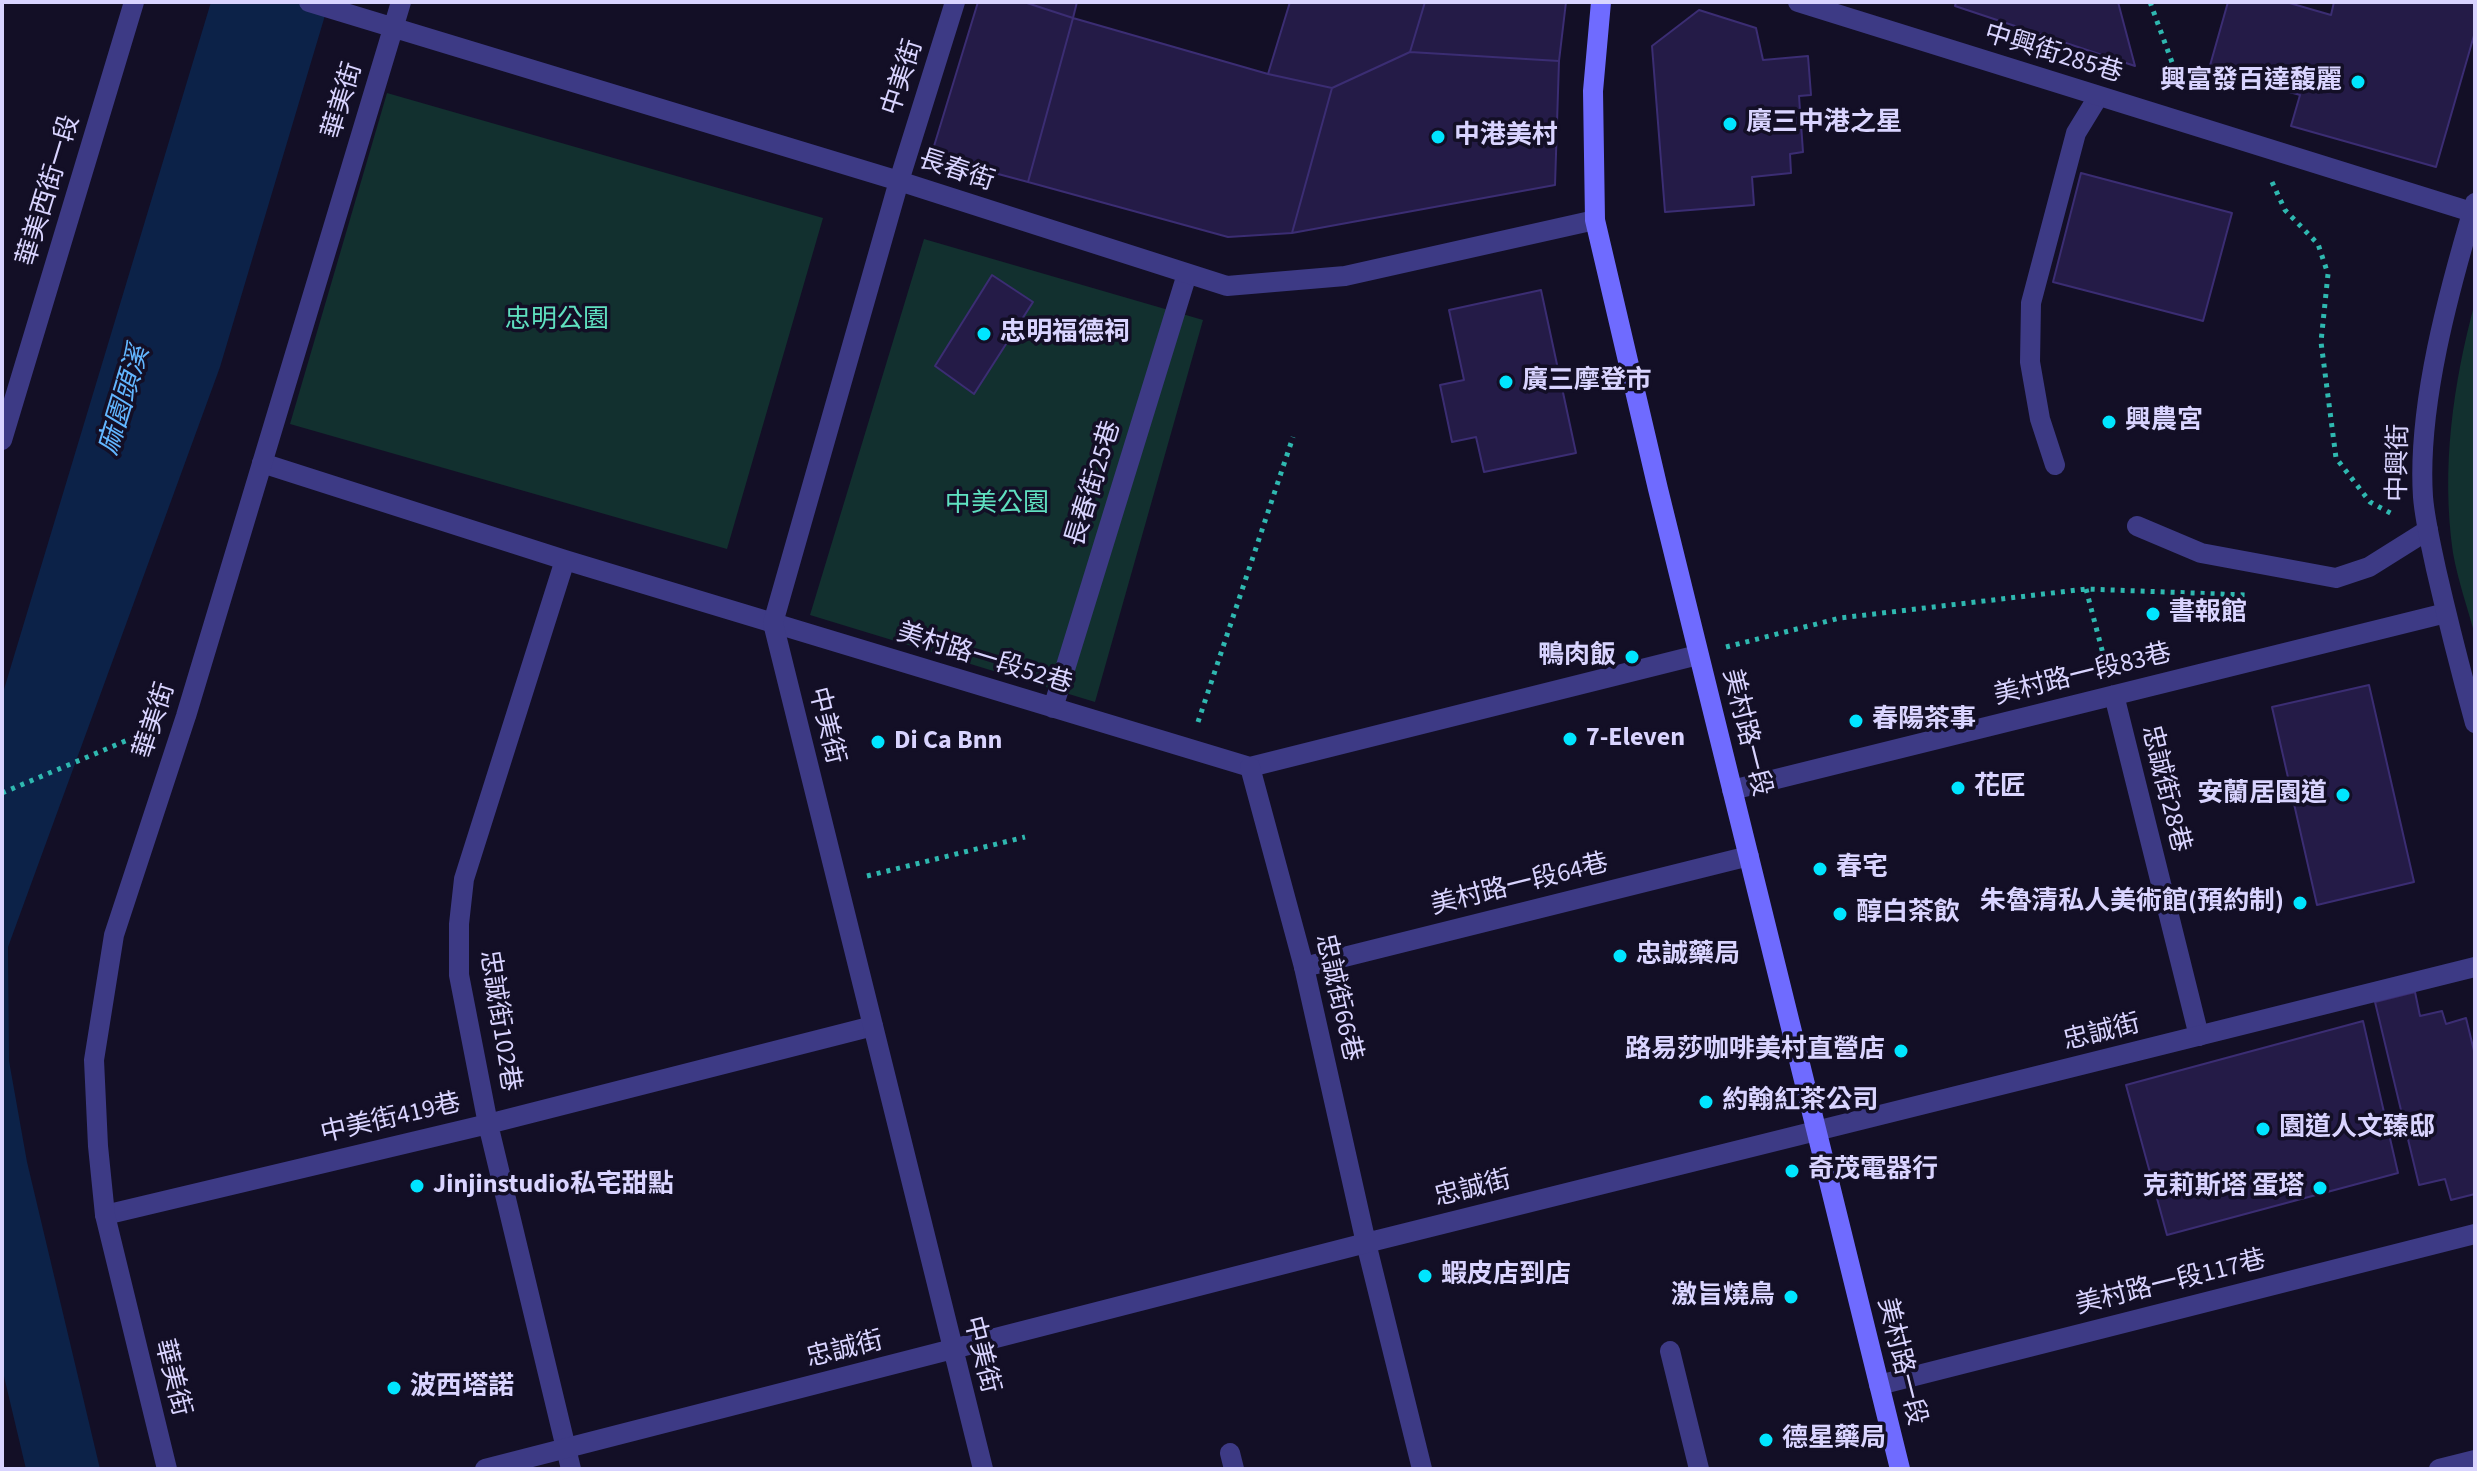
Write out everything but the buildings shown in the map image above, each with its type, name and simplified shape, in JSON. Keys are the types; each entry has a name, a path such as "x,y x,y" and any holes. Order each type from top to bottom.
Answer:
{"street":[{"name":"華美西街一段","path":"2,440 7,403 134,2"},
{"name":"長春街","path":"309,2 899,181 1227,286 1345,276 1595,220"},
{"name":"華美街","path":"167,1469 105,1215 94,1060 114,935 186,716 401,2"},
{"name":"中美街","path":"955,2 899,181 773,623 983,1469"},
{"name":"美村路一段","path":"1601,2 1593,91 1595,220 1698,655 1900,1469"},
{"name":"中興街285巷","path":"1798,2 2098,97 2474,210"},
{"path":"2055,465 2040,419 2030,362 2031,303 2076,133 2098,97"},
{"name":"中興街","path":"2474,210 2436,354 2422,444 2423,498 2428,530 2475,723"},
{"name":"長春街25巷","path":"1053,708 1187,274"},
{"name":"美村路一段52巷","path":"262,463 565,560 1250,767 1698,655"},
{"path":"2137,526 2201,553 2336,578 2369,567 2428,530"},
{"name":"忠誠街102巷","path":"565,560 464,879 459,924 459,975 488,1124 568,1459"},
{"name":"美村路一段83巷","path":"1732,790 2446,613"},
{"name":"忠誠街28巷","path":"2114,695 2199,1036"},
{"name":"忠誠街66巷","path":"1250,767 1304,967 1366,1243 1422,1469"},
{"name":"美村路一段64巷","path":"1304,967 1749,856"},
{"name":"忠誠街","path":"485,1469 568,1459 952,1350 1366,1243 2475,967"},
{"name":"中美街419巷","path":"105,1215 488,1124 873,1026"},
{"name":"美村路一段117巷","path":"1879,1385 2475,1234"},
{"path":"1670,1351 1699,1469"},
{"path":"2439,1469 2475,1460"}],"path":[{"path":"2150,2 2173,65 2179,121"},
{"path":"2255,145 2285,210 2318,244 2328,274 2321,342 2336,458 2370,502 2411,525 2428,530"},
{"path":"1189,750 1293,437"},
{"path":"1698,655 1840,618 2086,589 2259,595"},
{"path":"2086,589 2114,695"},
{"path":"2,793 186,716"},
{"path":"838,883 1025,837"}],"green space":[{"name":"忠明公園","path":"387,93 823,218 727,549 290,424"},
{"name":"中美公園","path":"924,239 1203,320 1095,702 810,615"},
{"path":"2475,302 2475,636 2453,553 2448,489 2455,395"}],"water":[{"name":"麻園頭溪","path":"211,2 329,2 220,367 8,947 9,1061 27,1162 100,1469 26,1469 2,1368 2,696"}],"place":[{"name":"興富發百達馥麗","path":"2358,82"},
{"name":"廣三中港之星","path":"1730,124"},
{"name":"中港美村","path":"1438,137"},
{"name":"忠明福德祠","path":"984,334"},
{"name":"廣三摩登市","path":"1506,382"},
{"name":"興農宮","path":"2109,422"},
{"name":"書報館","path":"2153,614"},
{"name":"鴨肉飯","path":"1632,657"},
{"name":"春陽茶事","path":"1856,721"},
{"name":"7-Eleven","path":"1570,739"},
{"name":"Di Ca Bnn","path":"878,742"},
{"name":"花匠","path":"1958,788"},
{"name":"安蘭居園道","path":"2343,795"},
{"name":"春宅","path":"1820,869"},
{"name":"朱魯清私人美術館(預約制)","path":"2300,903"},
{"name":"醇白茶飲","path":"1840,914"},
{"name":"忠誠藥局","path":"1620,956"},
{"name":"路易莎咖啡美村直營店","path":"1901,1051"},
{"name":"約翰紅茶公司","path":"1706,1102"},
{"name":"園道人文臻邸","path":"2263,1129"},
{"name":"奇茂電器行","path":"1792,1171"},
{"name":"Jinjinstudio私宅甜點","path":"417,1186"},
{"name":"克莉斯塔 蛋塔","path":"2320,1188"},
{"name":"蝦皮店到店","path":"1425,1276"},
{"name":"激旨燒鳥","path":"1791,1297"},
{"name":"波西塔諾","path":"394,1388"},
{"name":"德星藥局","path":"1766,1440"}]}
